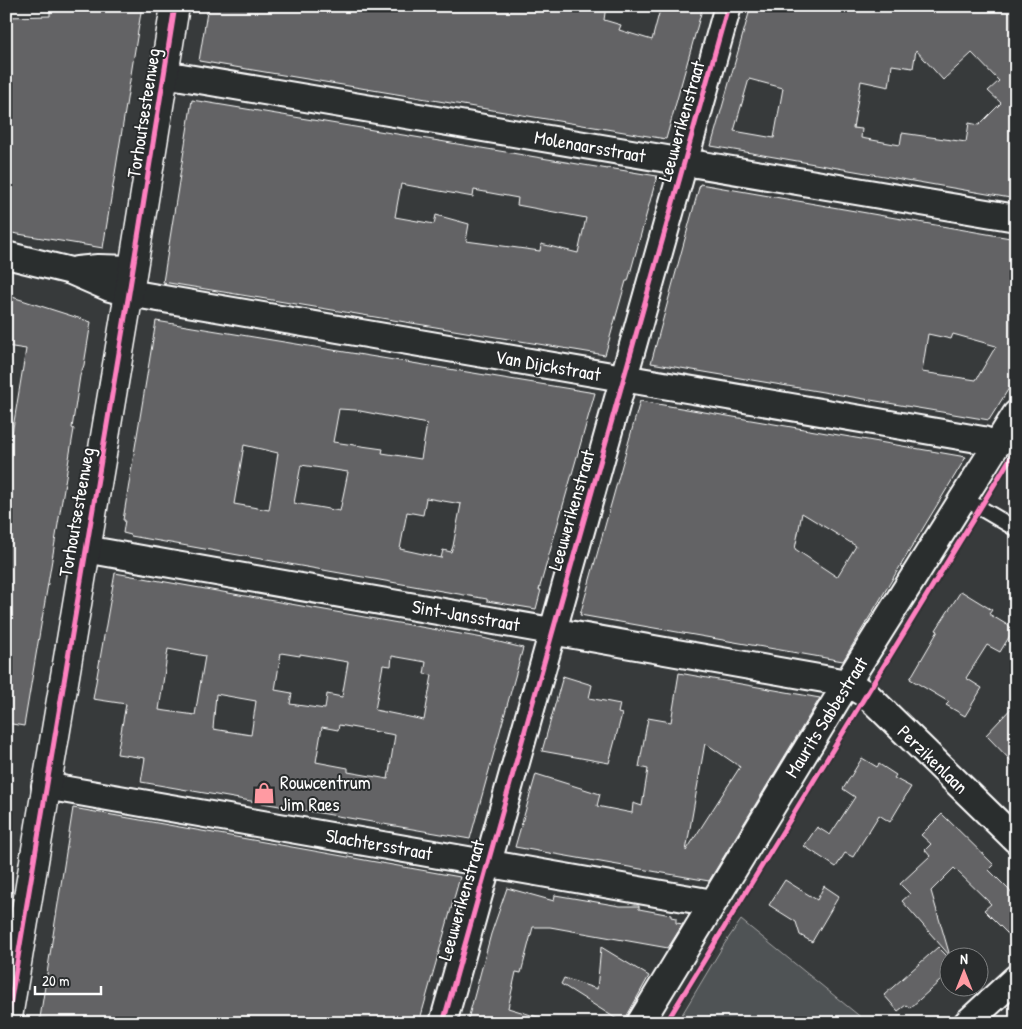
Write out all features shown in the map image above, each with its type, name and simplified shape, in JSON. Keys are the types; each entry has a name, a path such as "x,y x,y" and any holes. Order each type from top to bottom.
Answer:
{"main road":[{"name":"Torhoutsesteenweg","path":"7,1023 175,6"}],"street":[{"name":"Leeuwerikenstraat","path":"443,1023 728,6"},
{"name":"Molenaarsstraat","path":"164,74 1016,218"},
{"name":"Van Dijckstraat","path":"6,255 71,270 98,268 131,281 624,379 982,440 997,445"},
{"name":"Maurits Sabbestraat","path":"640,1023 847,683 1016,414"},
{"name":"Sint-Jansstraat","path":"85,549 847,683"},
{"name":"Perzikenlaan","path":"847,683 867,694 1016,840"},
{"name":"Slachtersstraat","path":"45,786 713,903"},
{"path":"967,1023 1016,978"}],"lane":[{"path":"964,498 1016,528"}],"shaded area":[{"path":"741,920 868,1023 677,1023 723,946"}],"building":[{"path":"50,6 142,6 103,248 6,232 6,17 50,16"},
{"path":"208,6 606,6 604,20 621,25 619,30 652,40 661,6 703,6 666,139 199,61"},
{"path":"751,6 1016,6 1016,199 711,146","holes":["916,50 943,80 972,53 999,81 988,91 1001,103 979,125 969,123 966,142 902,133 900,145 861,138 862,129 853,128 861,81 889,87 892,65 913,68","749,79 783,88 774,138 734,131"]},
{"path":"192,100 657,176 605,355 163,282","holes":["401,184 473,197 474,190 518,198 517,205 586,218 578,253 541,244 540,251 466,241 469,224 436,215 434,224 395,217"]},
{"path":"700,184 1016,239 1016,279 1010,313 1016,313 1016,377 989,420 651,363","holes":["928,334 951,339 953,334 996,346 976,380 922,372"]},
{"path":"6,295 91,322 84,365 80,376 72,428 74,429 24,726 6,723 6,439 11,440 26,349 6,346"},
{"path":"156,321 595,393 539,590 541,590 536,609 131,536 123,533 125,520 123,520","holes":["339,409 355,410 427,424 421,459 382,453 383,449 333,442","244,445 278,453 269,510 234,504","301,465 348,472 340,511 294,503","426,498 461,504 451,552 443,550 441,558 400,549 407,512 423,515"]},
{"path":"640,401 966,457 843,661 580,615","holes":["802,513 856,546 837,577 795,549"]},
{"path":"115,573 483,638 523,648 470,839 141,782 145,758 117,754 126,704 93,699","holes":["168,649 205,656 195,715 159,710","281,653 300,656 300,654 348,662 342,697 327,694 325,709 290,704 292,693 275,690","392,656 426,662 424,674 432,675 424,720 375,710 383,665 391,666","216,694 256,701 251,735 213,729","339,725 395,735 388,779 348,772 348,768 316,762 322,727 338,730"]},
{"path":"961,591 992,610 989,614 1014,629 1000,652 987,645 966,678 982,688 965,716 946,705 949,702 910,679 938,631 936,630"},
{"path":"679,673 820,698 709,881 515,847 536,774 600,794 597,806 632,813 633,803 642,806 648,769 639,767 648,718 671,722","holes":["705,743 740,767 686,851"]},
{"path":"563,676 592,685 589,698 620,704 618,713 622,714 609,763 542,751"},
{"path":"1016,703 1016,766 986,735"},
{"path":"862,758 877,767 879,764 896,775 894,778 911,787 890,822 879,815 853,857 845,853 836,867 804,846 817,827 830,835 855,797 843,789"},
{"path":"73,808 460,877 419,1023 66,1023 40,1018"},
{"path":"942,814 994,865 989,870 1016,897 1016,942 984,910 991,904 954,868 931,891 947,946 941,946 902,901 910,894 900,884 930,856 925,850 931,844 921,835"},
{"path":"785,880 817,900 824,886 839,896 812,942 800,935 796,922 769,905"},
{"path":"507,888 554,901 555,895 620,906 639,906 639,909 671,915 671,917 676,918 676,923 683,924 668,948 550,927 533,927 521,973 516,972 508,1008 541,1018 540,1023 467,1023 491,934"},
{"path":"601,947 649,976 623,1023 561,984 564,978 597,989"},
{"path":"938,947 940,949 940,981 910,1008 906,1005 898,1011 884,995"}],"cycle path":[{"path":"7,1023 175,6"},
{"path":"443,1023 728,6"},
{"path":"666,1023 1016,449"}],"place":[{"name":"Rouwcentrum Jim Raes","path":"264,793"}]}
